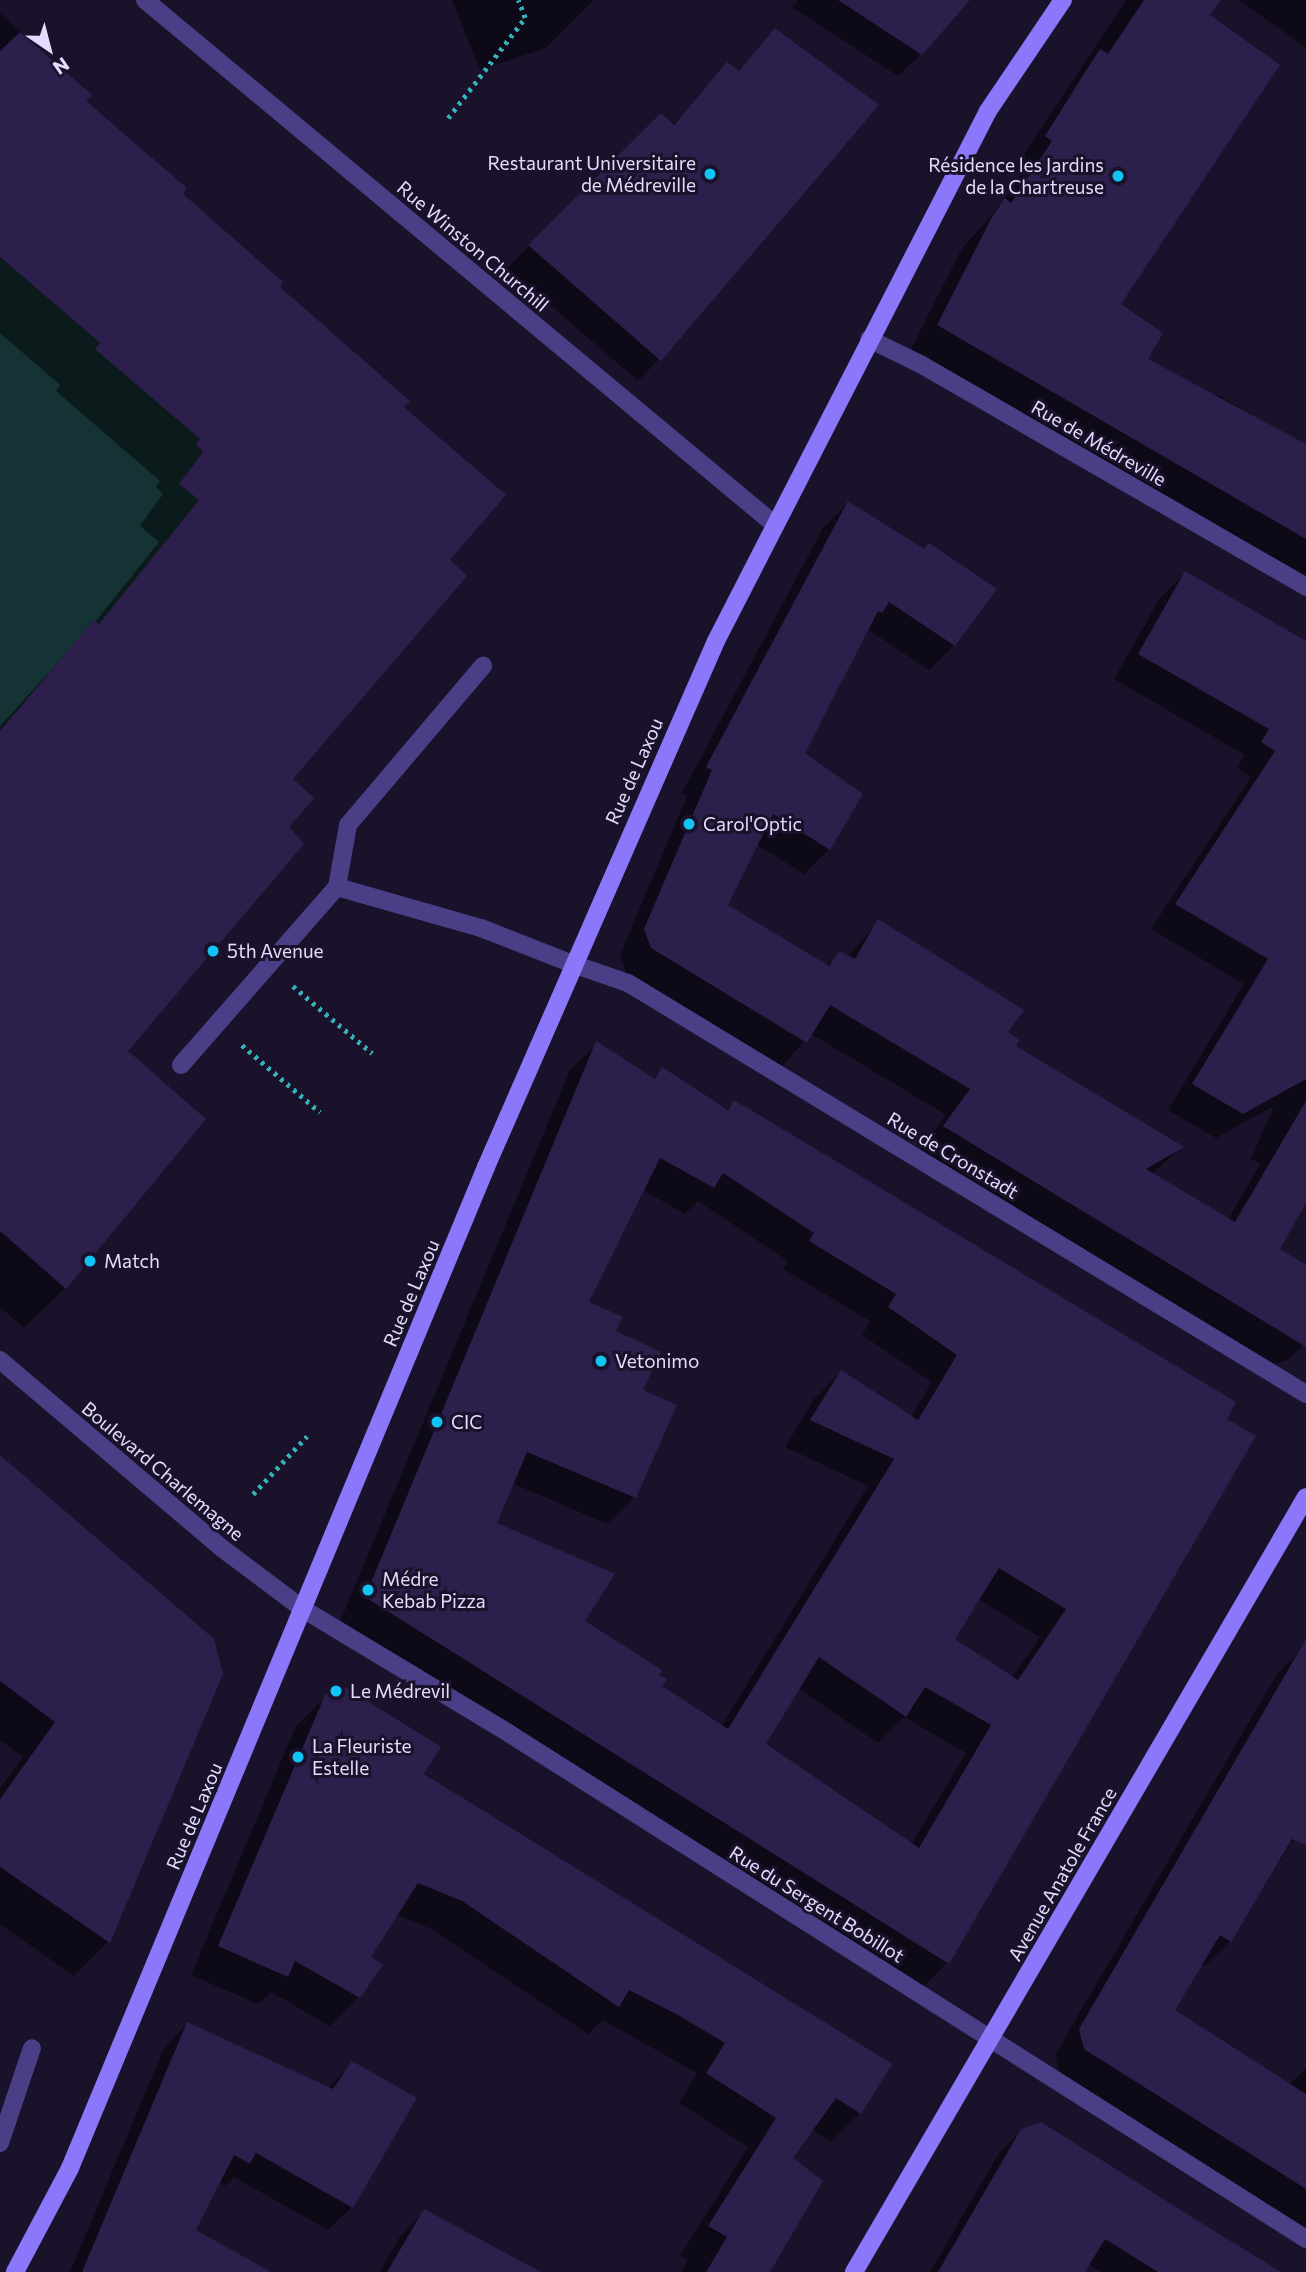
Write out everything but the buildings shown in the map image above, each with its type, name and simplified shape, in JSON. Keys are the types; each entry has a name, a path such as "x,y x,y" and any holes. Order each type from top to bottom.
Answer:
{"main road":[{"name":"Rue de Laxou","path":"15,2272 75,2156 573,964 710,653 988,111 1063,0"},
{"name":"Avenue Anatole France","path":"854,2272 1306,1497"}],"street":[{"name":"Rue Winston Churchill","path":"145,0 774,524"},
{"name":"Rue de Médreville","path":"869,340 934,372 1306,587"},
{"path":"181,1065 337,887 348,825 483,666"},
{"name":"Rue de Cronstadt","path":"337,887 481,928 628,983 1306,1394"},
{"name":"Boulevard Charlemagne","path":"0,1360 223,1549 303,1609"},
{"name":"Rue du Sergent Bobillot","path":"303,1609 510,1734 1306,2239"},
{"path":"0,2143 32,2048"}],"path":[{"path":"448,118 525,18 518,0"},
{"path":"269,964 372,1054"},
{"path":"218,1024 320,1112"},
{"path":"253,1494 307,1436"}],"green space":[{"path":"0,257 100,343 96,349 200,439 196,445 203,452 180,484 199,500 99,624 94,620 0,731"}],"place":[{"name":"Restaurant Universitaire de Médreville","path":"710,174"},
{"name":"Résidence les Jardins de la Chartreuse","path":"1118,176"},
{"name":"Carol'Optic","path":"689,824"},
{"name":"5th Avenue","path":"213,951"},
{"name":"Match","path":"90,1261"},
{"name":"Vetonimo","path":"601,1361"},
{"name":"CIC","path":"437,1422"},
{"name":"Médre Kebab Pizza","path":"368,1590"},
{"name":"Le Médrevil","path":"336,1691"},
{"name":"La Fleuriste Estelle","path":"298,1757"}]}
